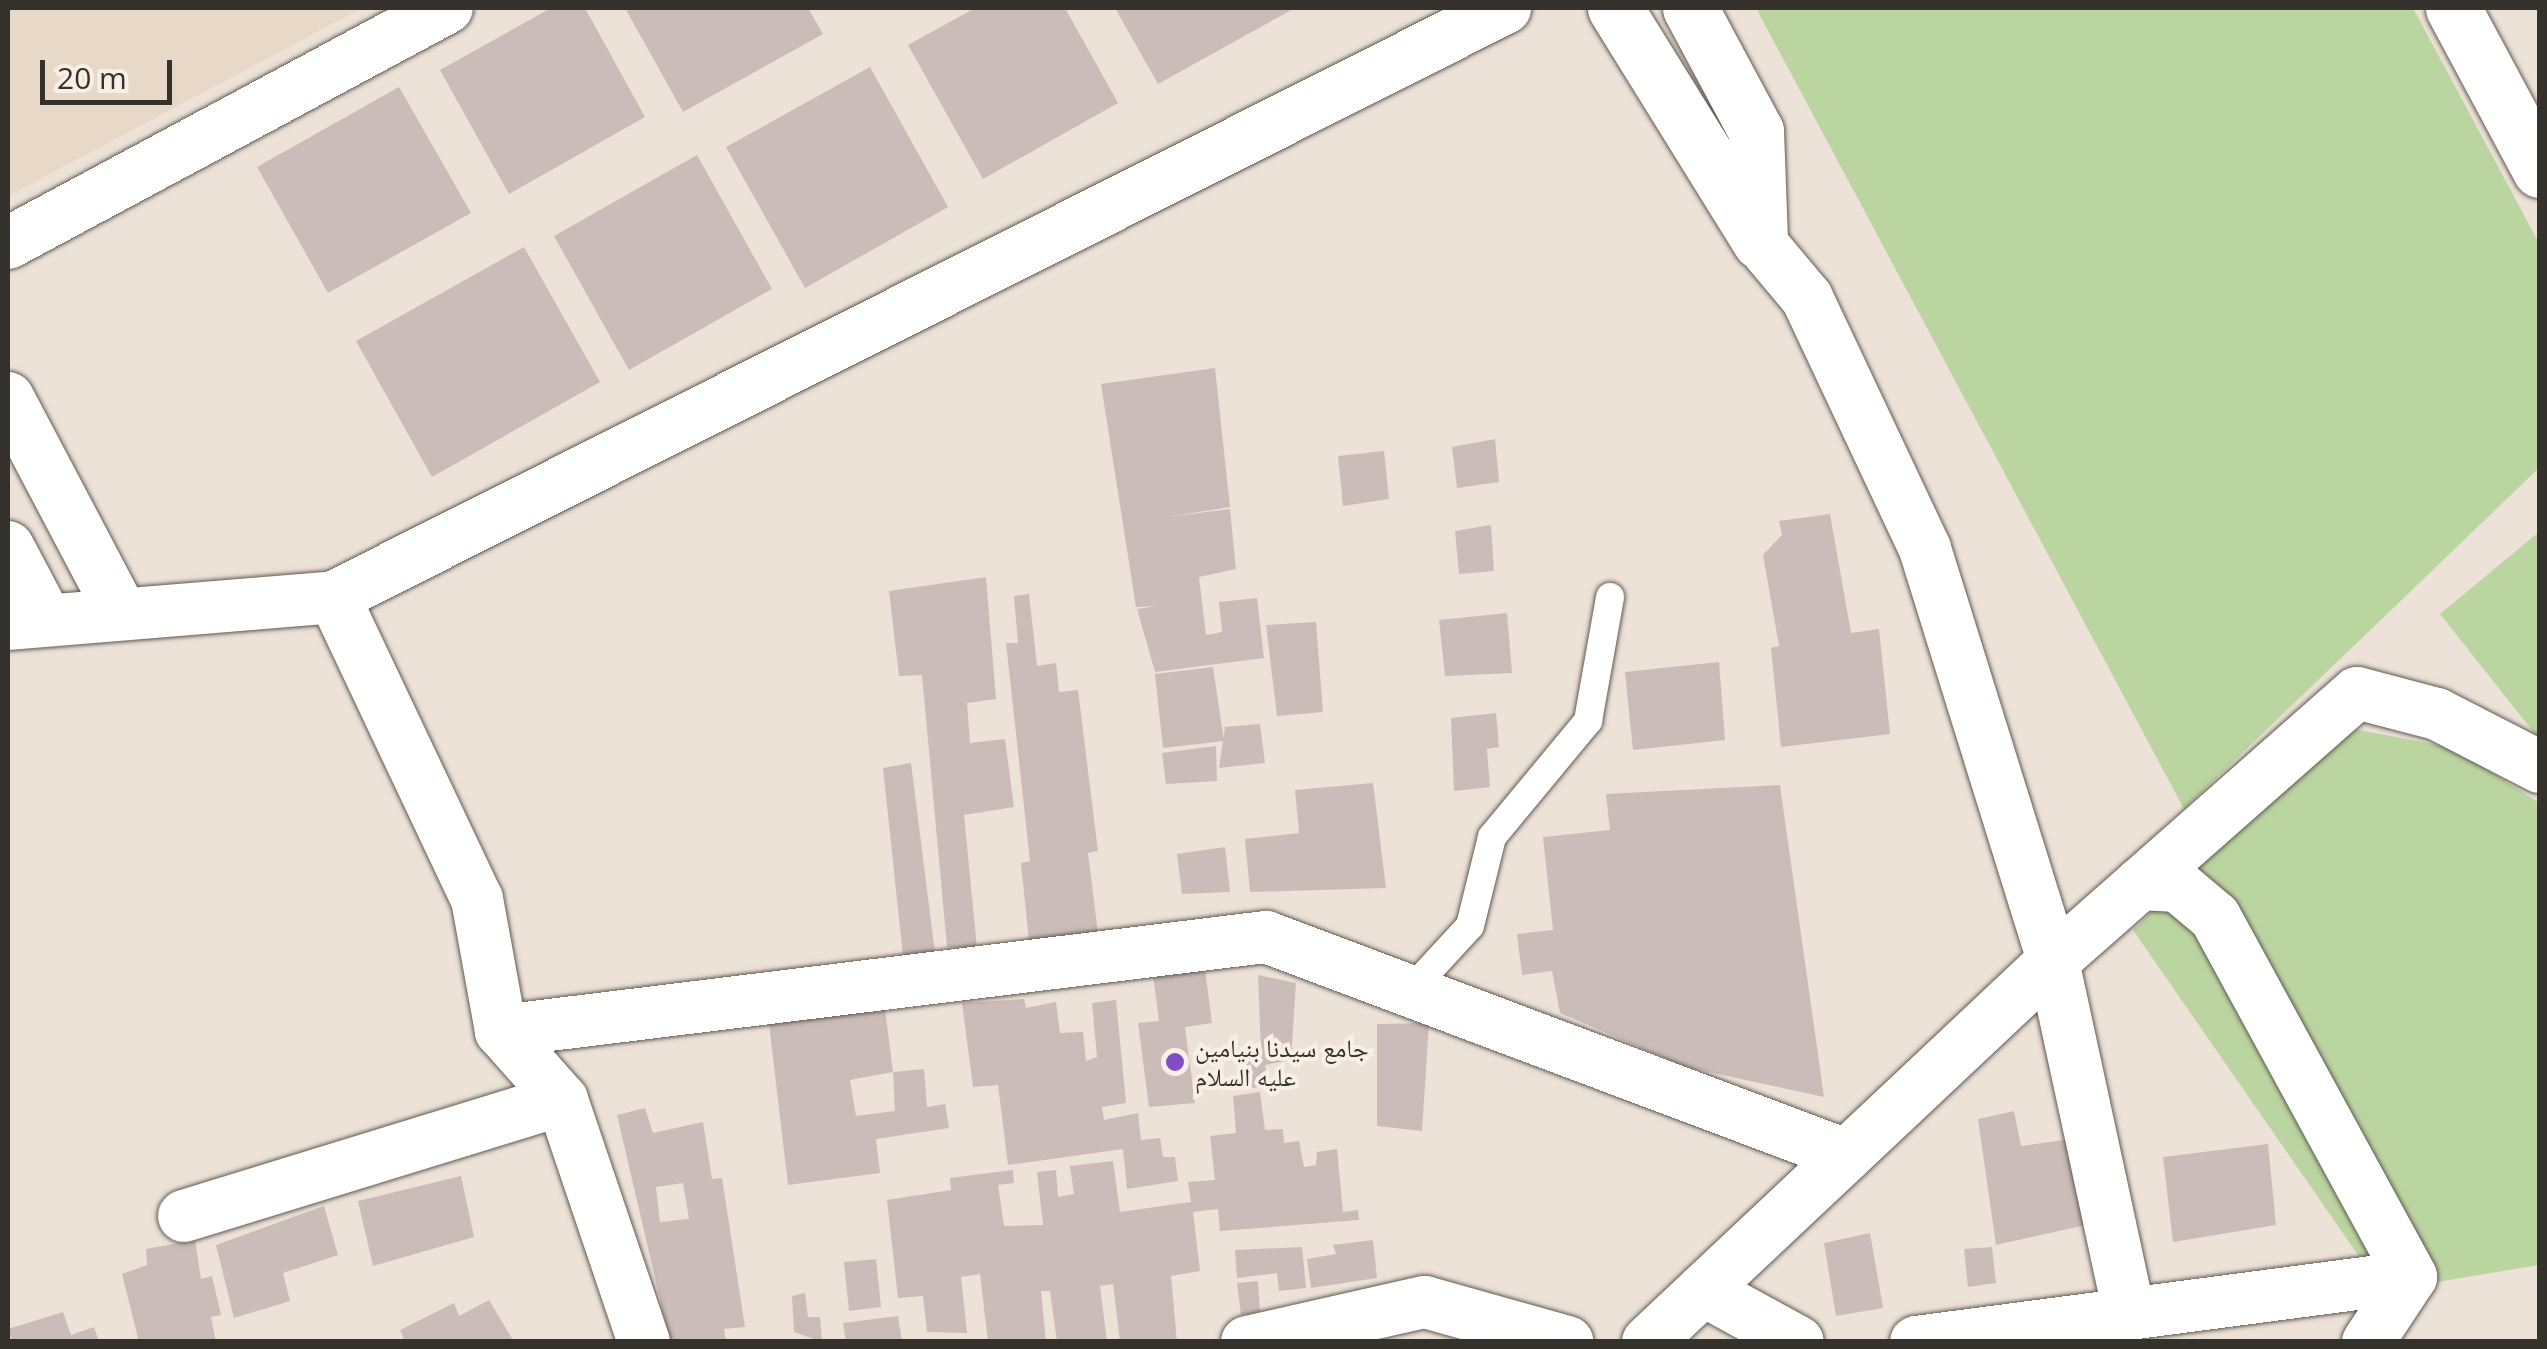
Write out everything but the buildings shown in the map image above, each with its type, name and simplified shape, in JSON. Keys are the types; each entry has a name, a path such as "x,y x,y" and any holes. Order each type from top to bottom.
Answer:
{"main road":[{"path":"1615,8 1760,242"},
{"path":"1690,8 1756,131 1760,242"},
{"path":"2453,8 2540,170"}],"street":[{"path":"8,243 446,8"},
{"path":"8,546 26,619 334,598 1505,8"},
{"path":"1760,242 1806,298 1925,549 2054,961 2129,1314"},
{"path":"8,398 120,610"},
{"path":"334,598 477,899 501,1032 562,1100 644,1342"},
{"path":"1648,1342 2054,961 2357,693 2437,714 2540,767"},
{"path":"2140,884 2178,886 2215,918 2411,1277"},
{"path":"501,1032 1266,937 1846,1155"},
{"path":"184,1216 562,1100"},
{"path":"1916,1342 2411,1277"},
{"path":"2368,1342 2411,1277"},
{"path":"1703,1290 1798,1342"},
{"path":"1246,1342 1425,1302 1567,1342"}],"lane":[{"path":"1410,991 1470,926 1492,837 1588,720 1610,597"}],"shaded area":[{"path":"8,8 362,8 8,196"}],"green space":[{"path":"1756,8 2413,8 2539,243 2539,468 2184,809"},
{"path":"2539,532 2539,739 2440,614"},
{"path":"2343,727 2454,748 2539,803 2539,1265 2383,1291 2133,930"}],"place":[{"name":"جامع سيدنا بنيامين عليه السلام","path":"1175,1062"}]}
